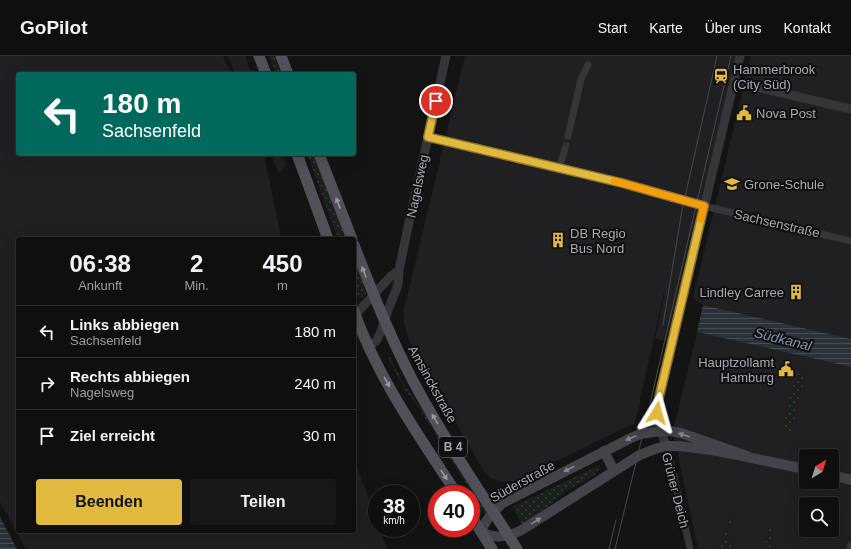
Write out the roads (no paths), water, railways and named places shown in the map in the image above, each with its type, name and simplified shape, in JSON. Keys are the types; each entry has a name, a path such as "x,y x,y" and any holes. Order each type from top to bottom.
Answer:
{"main road":[{"path":"259,56 265,72"},
{"path":"281,56 287,72"},
{"path":"297,156 327,237"},
{"path":"320,156 351,237"},
{"name":"Amsinckstraße","path":"356,250 384,322 414,383 441,429 517,549"},
{"name":"B 4","path":"356,316 368,348 411,422 451,485"},
{"name":"Süderstraße","path":"747,456 681,433 660,431 640,434 503,503 493,511 483,526 482,532 488,536 509,536 520,531 638,456 654,449 666,446 682,446 704,449 747,456 799,467"},
{"path":"604,451 614,471"},
{"path":"839,477 851,480"},
{"path":"480,529 492,549"}],"street":[{"name":"Nagelsweg","path":"368,348 376,340 396,290 446,56"},
{"name":"Grüner Deich","path":"690,549 670,459 660,431 657,413 658,402 740,56"},
{"path":"568,136 581,79 588,65"},
{"path":"734,82 851,109"},
{"name":"Sachsenstraße","path":"428,137 622,183 704,206 851,241"},
{"path":"559,168 565,149"},
{"path":"356,312 374,296 390,277 400,270"}],"water":[{"name":"Südkanal","path":"703,305 851,339 851,367 697,332"},
{"path":"0,517 17,549 0,549"}],"tunnel":[{"path":"565,149 568,136"}],"tram line":[{"path":"663,325 682,210 717,56"},
{"path":"615,549 731,56"},
{"path":"609,549 616,520"}],"place":[{"name":"Hammerbrook (City Süd)","path":"721,76"},
{"name":"Nova Post","path":"744,113"},
{"name":"Grone-Schule","path":"732,184"},
{"name":"DB Regio Bus Nord","path":"558,240"},
{"name":"Lindley Carree","path":"796,292"},
{"name":"Hauptzollamt Hamburg","path":"786,369"}]}
